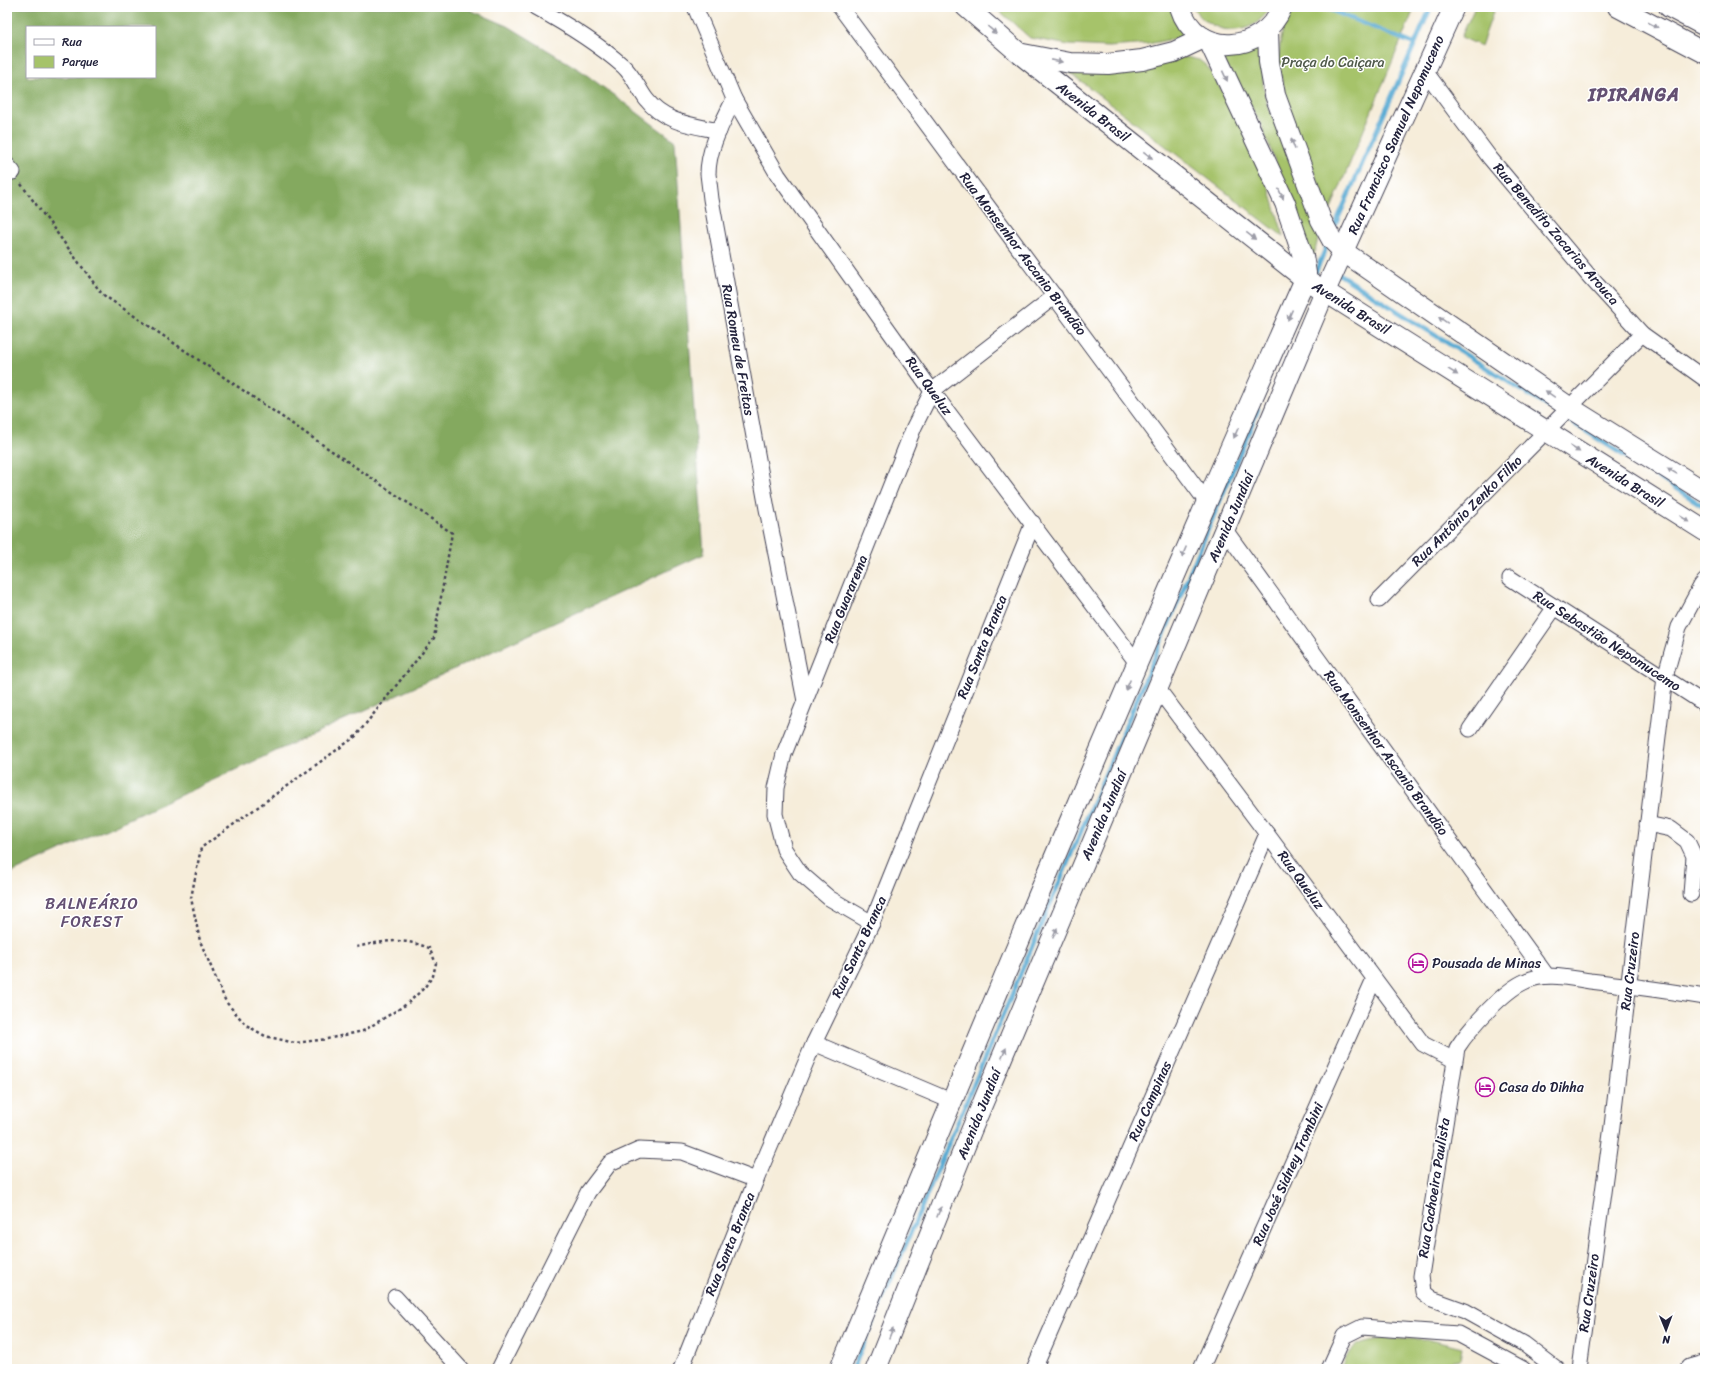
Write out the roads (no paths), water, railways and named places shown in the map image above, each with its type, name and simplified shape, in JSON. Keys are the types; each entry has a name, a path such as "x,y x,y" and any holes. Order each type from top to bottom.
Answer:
{"main road":[{"name":"Avenida Brasil","path":"966,7 1019,53 1318,285 1558,418 1705,492"},
{"path":"1180,7 1182,14 1194,32 1206,40 1223,45 1237,44 1254,39 1268,30 1278,17 1282,7"},
{"name":"Rua Francisco Samuel Nepomuceno","path":"1338,252 1454,7"},
{"path":"1618,7 1705,53"},
{"path":"1669,7 1705,26"},
{"path":"1268,30 1269,62 1275,95 1321,220 1338,252"},
{"path":"1019,53 1070,63 1108,64 1142,60 1174,52 1206,40"},
{"path":"1206,40 1285,204 1303,256 1306,272 1318,285"},
{"name":"Avenida Brasil","path":"1338,252 1705,531"},
{"name":"Avenida Jundiaí","path":"840,1369 951,1101 1206,500 1318,285 1338,252"},
{"name":"Avenida Jundiaí","path":"876,1369 971,1131 1225,530 1318,285"},
{"path":"1691,1369 1705,1365"}],"street":[{"path":"535,7 570,26 610,54 626,69 647,100 658,112 668,118 682,123 719,131"},
{"path":"695,7 734,99"},
{"name":"Rua Monsenhor Ascanio Brandão","path":"840,7 1206,500"},
{"name":"Rua Benedito Zacarias Arouca","path":"1425,70 1490,158 1590,277 1642,334 1705,379"},
{"name":"Rua Romeu de Freitas","path":"734,99 719,131 710,157 708,173 711,199 766,509 805,701"},
{"name":"Rua Queluz","path":"734,99 778,175 932,391 1033,522 1138,663"},
{"name":"Rua Guararema","path":"872,923 829,898 800,873 784,849 775,814 776,788 784,754 914,427 932,391 1055,296"},
{"name":"Rua Antônio Zenko Filho","path":"1379,600 1642,334"},
{"name":"Rua Santa Branca","path":"680,1369 756,1180 814,1043 872,923 1033,522"},
{"name":"Rua Monsenhor Ascanio Brandão","path":"1225,530 1547,976"},
{"name":"Rua Sebastião Nepomucemo","path":"1510,578 1705,704"},
{"name":"Rua Cruzeiro","path":"1579,1369 1612,1126 1665,677 1678,627 1705,581"},
{"path":"1470,729 1555,607"},
{"name":"Rua Queluz","path":"1158,689 1423,1044 1454,1060"},
{"path":"1648,824 1671,829 1687,841 1694,856 1691,894"},
{"name":"Rua Campinas","path":"1034,1369 1267,834"},
{"name":"Rua Cachoeira Paulista","path":"1557,1369 1524,1344 1465,1312 1432,1299 1423,1292 1421,1276 1457,1048 1468,1032 1513,987 1527,980 1547,976 1628,985 1705,998"},
{"name":"Rua José Sidney Trombini","path":"1201,1369 1374,979"},
{"path":"814,1043 951,1101"},
{"path":"499,1369 588,1192 610,1163 639,1150 682,1152 756,1180"},
{"path":"394,1297 461,1369"},
{"path":"1329,1369 1344,1336 1362,1327 1458,1334 1523,1369"}],"waterway":[{"path":"1323,7 1414,44"},
{"path":"1333,230 1431,7"},
{"path":"1314,276 1328,243"},
{"path":"1339,274 1705,507"},
{"path":"853,1369 1258,410"}],"place":[{"name":"Pousada de Minas","path":"1418,963"},
{"name":"Casa do Dihha","path":"1485,1087"}],"district":[{"name":"IPIRANGA","path":"1634,95"},
{"name":"BALNEÁRIO FOREST","path":"92,912"}],"park label":[{"name":"Praça do Caiçara","path":"1333,62"}]}
